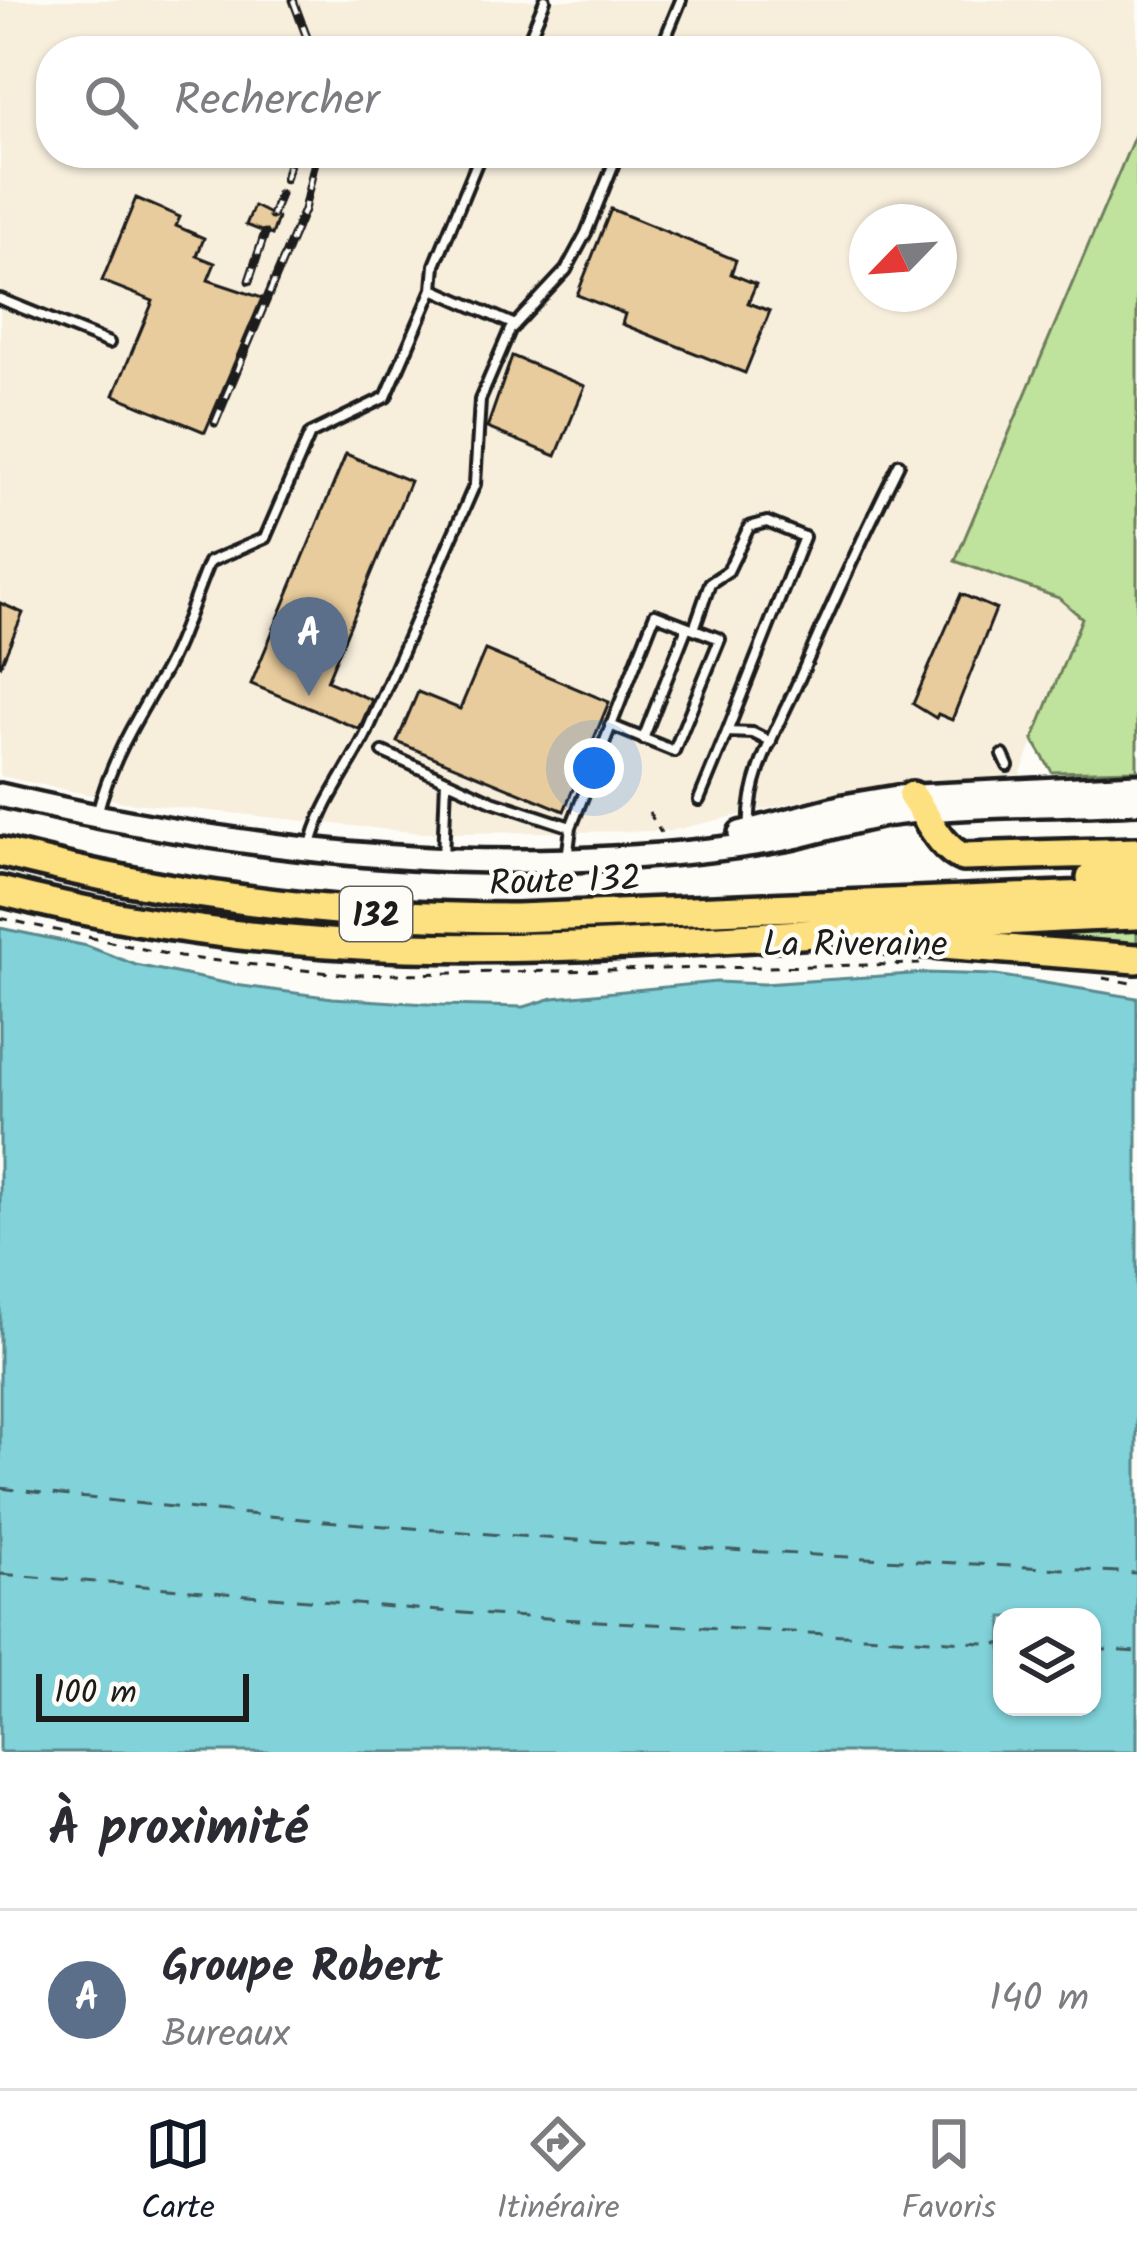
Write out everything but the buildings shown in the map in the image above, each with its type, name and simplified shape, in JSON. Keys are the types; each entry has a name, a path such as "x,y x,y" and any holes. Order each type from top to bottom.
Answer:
{"highway":[{"path":"919,810 948,850 969,858 1137,852"},
{"name":"Route 132","path":"0,853 159,888 343,912 497,918 1137,893"},
{"path":"758,907 1137,874"},
{"name":"Route 132","path":"0,891 173,926 370,945 484,946 1137,915"},
{"path":"809,933 1137,959"}],"street":[{"path":"0,795 97,816 310,849 442,859 567,861 648,856 919,810 1137,785"},
{"path":"1030,798 1137,802"},
{"path":"919,810 1003,800"}],"lane":[{"path":"530,36 545,0"},
{"path":"666,36 681,0"},
{"path":"97,816 109,775 146,696 162,676 208,562 266,538 310,434 386,397 433,290 434,265 475,168"},
{"path":"310,849 337,781 367,732 475,484 480,400 514,325 566,270 612,168"},
{"path":"433,290 514,325"},
{"path":"0,299 109,343"},
{"path":"751,837 752,794 771,742 899,464"},
{"path":"643,739 710,583 728,571 749,527 766,522 805,537 699,800"},
{"path":"567,861 571,827 610,725 655,614 720,640 674,751 610,725"},
{"path":"727,732 753,734 771,742"},
{"path":"382,752 493,801 571,827"},
{"path":"1003,754 1008,766"},
{"path":"442,859 446,779"}],"path":[{"path":"649,812 661,833"},
{"name":"La Riveraine","path":"0,918 197,960 288,971 412,976 926,964"},
{"path":"1100,978 1137,984"}],"shaded area":[{"path":"0,0 1137,0 1137,130 956,560 1059,598 1082,618 1020,775 883,786 670,831 421,833 125,802 0,776"}],"green space":[{"path":"1137,130 1137,770 1052,772 1033,740 1082,618 1059,598 955,561"},
{"path":"1137,929 1137,946 998,935"}],"water":[{"path":"0,928 87,946 136,965 235,985 442,1005 524,1007 553,998 716,982 763,984 926,973 996,975 1137,998 1137,1752 0,1752"}],"ferry route":[{"path":"0,1488 426,1529 1137,1573"},
{"path":"0,1574 475,1614 993,1643"},
{"path":"1101,1650 1137,1652"}],"railway":[{"path":"293,0 306,36"},
{"path":"285,179 288,168"},
{"path":"215,423 304,210 314,168"},
{"path":"272,216 280,194"},
{"path":"249,281 265,233"}],"place":[{"name":"Groupe Robert","path":"309,696"}]}
